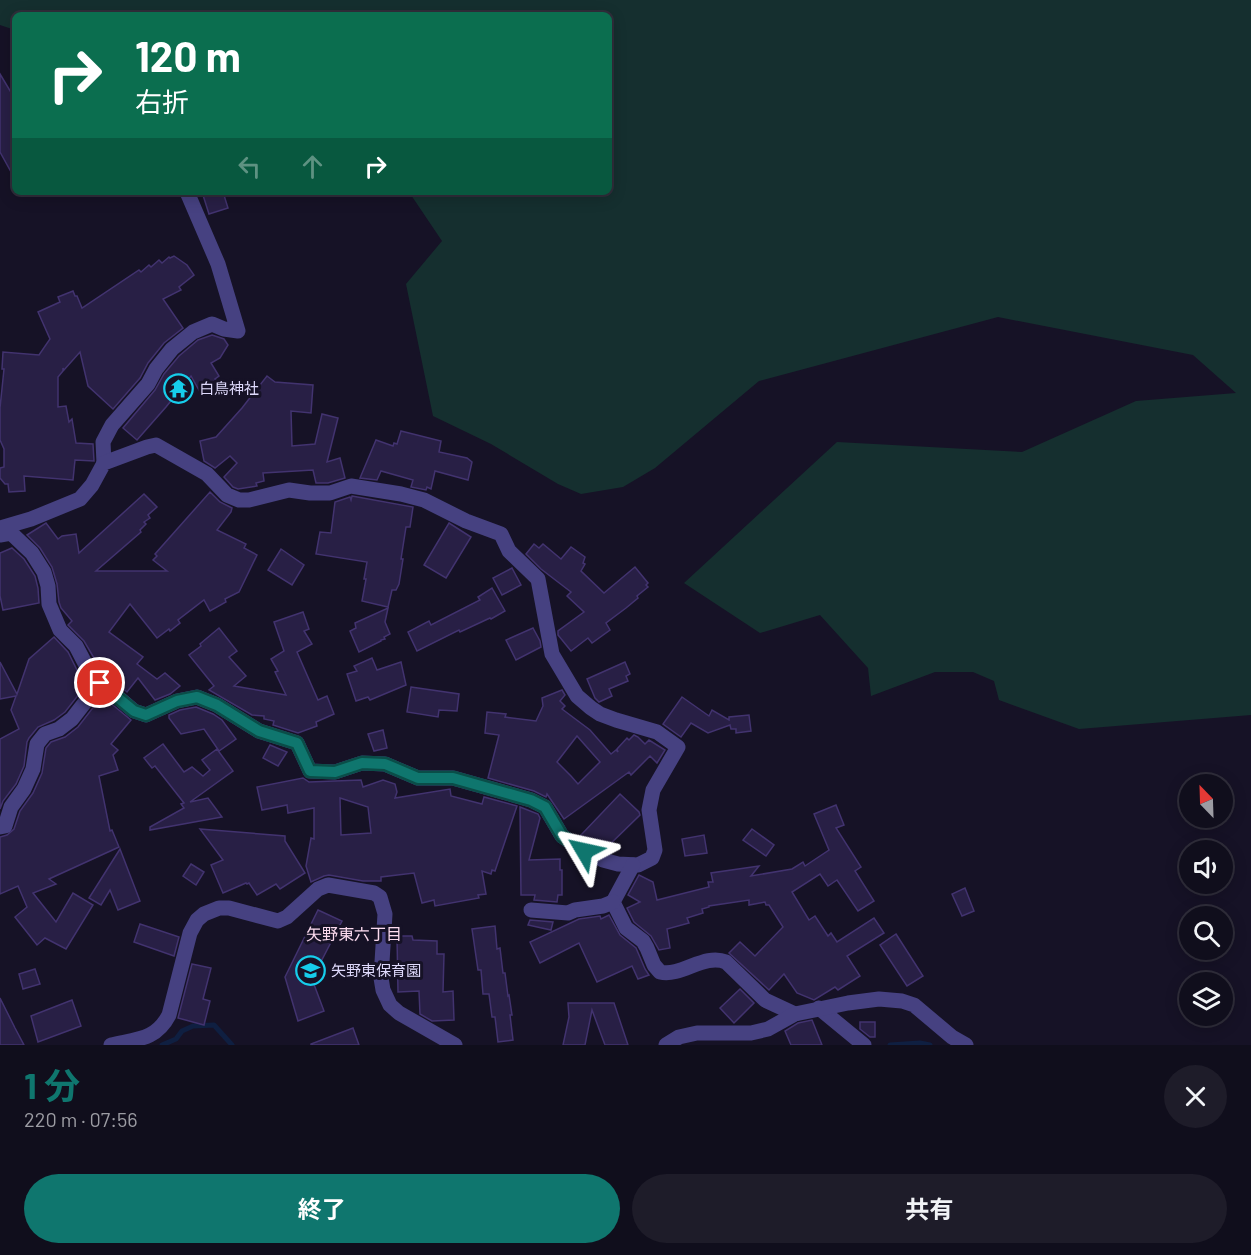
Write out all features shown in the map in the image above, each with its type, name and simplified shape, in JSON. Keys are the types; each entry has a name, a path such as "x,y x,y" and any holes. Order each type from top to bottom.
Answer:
{"street":[{"path":"0,528 31,519 80,499 92,485 104,463 103,442 108,430 148,384 156,369 172,349 193,332 212,324 238,331 218,264 188,195"},
{"path":"0,535 11,533 32,553 44,572 52,614 60,630 76,646 88,669 100,683 134,711 146,715 177,701 197,697 217,705 259,731 297,743 310,771 335,772 362,763 385,764 418,778 453,778 531,800 545,807 562,836 584,851 603,860 618,864 638,865 652,858 655,850 649,810 653,790 678,747 657,732 600,714 577,696 552,654 538,579 509,551 501,534 466,521 424,500 351,486 330,493 289,490 249,500 239,500 228,495 207,474 156,445 104,463"},
{"path":"0,827 4,826 11,807 29,779 37,744 41,738 65,725 100,683"},
{"path":"531,910 568,913 613,902 633,865"},
{"path":"111,1045 151,1036 164,1025 169,1015 190,933 197,920 204,914 219,908 229,908 278,921 287,917 318,889 328,885 374,893 380,897 386,914 381,978 383,990 390,1005 399,1013 455,1045"},
{"path":"613,902 626,928 643,941 654,965 660,972 674,972 694,965 722,960 765,1000 795,1014"},
{"path":"666,1045 679,1037 697,1033 751,1032 768,1029 795,1014 879,999 902,1001 914,1005 952,1037 966,1045"},
{"path":"819,1008 864,1045"}],"green space":[{"path":"0,0 1251,0 1251,715 1079,729 999,700 994,681 973,672 935,672 871,696 868,668 820,615 760,633 684,583 837,442 1022,452 1136,401 1236,393 1193,355 998,317 759,381 655,468 623,487 581,494 558,484 491,444 433,416 406,284 442,241 411,195 612,195 612,12 12,12 12,29 0,25"}],"building":[{"path":"0,74 12,94 12,174 0,152"},
{"path":"203,195 224,195 228,208 209,214"},
{"path":"174,256 187,265 194,275 179,287 181,290 163,299 183,328 164,343 148,363 140,378 113,409 88,386 80,352 64,370 63,368 58,377 58,407 66,406 69,422 72,419 76,443 93,444 94,461 75,460 73,480 24,476 25,491 9,492 8,484 0,478 0,468 4,467 4,449 0,440 3,352 39,355 50,339 38,312 60,302 58,297 73,291 82,308 139,270 141,272 159,260 162,263"},
{"path":"212,335 224,339 228,345 220,358 211,363 219,376 215,379 217,382 200,392 191,376 137,440 123,428 155,390 164,374 179,356 198,340"},
{"path":"267,376 275,382 313,385 311,413 291,411 292,446 315,444 322,414 338,418 327,462 340,458 345,478 328,483 316,483 313,470 263,473 264,481 256,483 257,486 238,489 224,477 237,463 230,456 215,468 204,461 200,441 216,437"},
{"path":"401,431 441,441 439,452 467,458 472,462 468,480 435,471 431,489 427,487 426,490 411,487 413,480 381,471 377,480 360,478 376,440 393,446 394,443 397,444"},
{"path":"210,492 220,502 232,508 217,530 246,544 244,548 257,555 239,592 225,599 226,602 210,611 204,600 178,620 180,623 157,638 130,604 109,632 143,657 137,664 157,679 165,673 180,686 170,694 155,700 138,678 127,692 101,670 84,641 68,625 72,621 61,608 52,567 40,548 27,535 46,523 58,539 62,536 76,534 79,553 144,494 157,507 148,515 150,518 144,522 146,524 140,530 141,532 96,571 167,571 153,560 157,556 155,554"},
{"path":"352,496 413,507 410,527 406,527 399,584 396,590 392,590 388,607 362,601 367,562 316,554 320,532 331,533 335,502 350,497 351,500"},
{"path":"449,523 471,537 446,578 424,565"},
{"path":"534,544 539,548 543,544 561,559 571,547 585,557 583,563 585,564 581,571 604,593 635,567 648,583 646,585 648,587 637,596 638,598 606,623 610,630 592,643 588,638 571,651 558,635 558,631 584,612 567,596 571,592 526,554"},
{"path":"12,548 24,559 35,576 39,603 3,610 0,596 0,553"},
{"path":"281,549 304,565 292,585 268,570"},
{"path":"512,568 521,585 502,595 493,578"},
{"path":"492,588 505,611 417,651 408,632 429,621 431,625 480,600 478,597"},
{"path":"388,608 385,622 390,634 384,637 385,639 359,652 350,631 356,628 355,623"},
{"path":"303,612 309,629 304,631 312,644 297,652 318,700 327,696 334,714 316,722 317,726 298,733 273,725 274,721 264,719 264,716 252,715 209,690 214,686 189,655 219,628 237,651 229,657 246,676 234,686 286,695 275,672 278,671 271,659 284,651 274,622"},
{"path":"533,628 541,647 516,660 506,640"},
{"path":"54,637 68,652 87,684 65,712 38,727 29,738 24,766 0,809 0,739 19,729 11,710 16,696 0,699 0,662 17,694 29,659"},
{"path":"372,658 377,670 401,662 406,685 370,700 368,697 356,701 347,674 357,671 354,666"},
{"path":"625,662 630,674 626,676 628,681 609,689 612,696 599,702 587,679"},
{"path":"411,687 459,694 457,711 439,710 438,717 407,712"},
{"path":"562,690 565,695 560,701 565,706 562,709 590,730 611,754 616,750 618,752 617,749 627,738 629,740 634,735 645,744 649,740 665,750 657,763 650,756 631,775 629,772 564,819 547,794 546,797 534,791 488,778 499,735 485,733 487,712 536,721 543,706 542,698","holes":["577,736 600,762 578,784 557,762"]},
{"path":"102,696 131,720 111,744 118,750 113,755 118,770 99,776 110,831 112,830 119,847 49,879 56,884 33,893 56,922 73,893 93,905 66,949 45,938 37,945 15,917 27,907 18,886 0,894 0,837 14,829 20,811 33,793 42,773 46,748 51,742 65,737 78,727"},
{"path":"682,697 709,716 712,710 729,720 729,717 749,715 751,731 736,733 736,729 731,729 730,725 708,733 691,723 681,737 663,724"},
{"path":"196,707 222,720 236,739 219,751 204,729 181,734 169,715"},
{"path":"383,730 387,748 374,751 368,734"},
{"path":"163,744 184,772 192,767 203,776 210,770 202,760 217,749 233,771 190,802 208,798 222,817 150,830 150,827 184,808 181,804 184,803 155,766 152,768 144,758"},
{"path":"270,745 287,752 278,766 263,758"},
{"path":"303,778 309,782 361,780 363,787 383,780 395,784 397,792 395,798 450,789 451,796 482,804 484,797 517,806 495,871 492,870 491,874 482,871 486,894 478,895 479,898 435,906 434,900 422,903 414,873 381,877 381,881 363,881 329,875 311,882 306,866 311,838 314,839 314,808 288,813 287,805 262,810 257,787","holes":["340,798 368,807 371,833 341,835"]},
{"path":"620,794 640,815 604,850 580,836"},
{"path":"836,805 844,825 836,828 861,867 855,871 874,901 858,911 837,880 828,886 820,874 792,892 809,920 815,916 828,936 831,933 837,942 874,918 884,933 847,956 860,976 838,990 835,987 814,1000 797,993 784,974 769,990 729,953 740,942 755,956 783,927 765,902 749,905 749,900 702,909 703,913 687,918 689,923 667,929 670,948 659,950 651,936 634,922 627,908 640,902 628,895 639,875 653,882 657,900 709,887 708,882 713,882 711,873 759,866 751,876 792,869 803,862 805,866 829,850 814,814"},
{"path":"520,807 538,814 540,818 529,860 560,859 562,895 558,895 557,902 534,900 535,895 521,895"},
{"path":"200,829 285,836 285,841 305,873 280,889 276,884 257,895 249,883 223,893 211,865 223,860"},
{"path":"752,829 774,845 766,856 743,840"},
{"path":"704,835 707,853 685,856 682,839"},
{"path":"120,849 140,901 118,910 110,890 101,905 89,898"},
{"path":"191,864 204,872 196,885 183,876"},
{"path":"965,888 974,911 962,916 952,894"},
{"path":"318,910 342,921 312,979 324,1011 298,1021 285,977"},
{"path":"609,915 620,935 636,948 649,975 638,979 632,966 597,982 579,943 540,963 530,942 579,919 600,916 601,919"},
{"path":"530,920 553,922 551,930 528,925"},
{"path":"140,924 179,937 174,956 134,942"},
{"path":"495,926 497,949 500,948 509,995 513,1040 498,1042 489,994 483,994 481,970 478,970 472,929"},
{"path":"896,934 923,976 907,986 880,945"},
{"path":"397,936 412,936 413,940 437,941 437,954 444,954 443,992 453,991 454,1020 432,1021 420,1014 419,991 398,992"},
{"path":"192,964 211,968 203,999 210,1001 204,1025 178,1018"},
{"path":"35,969 40,984 23,989 19,974"},
{"path":"740,989 754,1003 734,1023 720,1008"},
{"path":"0,998 15,1028 24,1045 0,1045"},
{"path":"72,1000 81,1026 38,1042 31,1016"},
{"path":"568,1003 614,1003 628,1045 605,1045 592,1010 585,1045 563,1045 569,1017"},
{"path":"812,1020 822,1045 791,1045 785,1031 798,1023"},
{"path":"860,1022 875,1022 875,1037 870,1037 860,1029"},
{"path":"353,1028 359,1045 311,1045 311,1044"}],"waterway":[{"path":"162,1045 176,1039 182,1031 193,1026 214,1025 232,1045"},
{"path":"890,1045 920,1043 930,1045"}],"place":[{"name":"白鳥神社","path":"178,388"},
{"name":"矢野東保育園","path":"310,970"}],"district":[{"name":"矢野東六丁目","path":"354,933"}],"route":[{"path":"100,683 134,711 146,715 177,701 197,697 217,705 259,731 297,743 310,771 335,772 362,763 385,764 418,778 453,778 531,800 545,807 562,836 584,851"}]}
